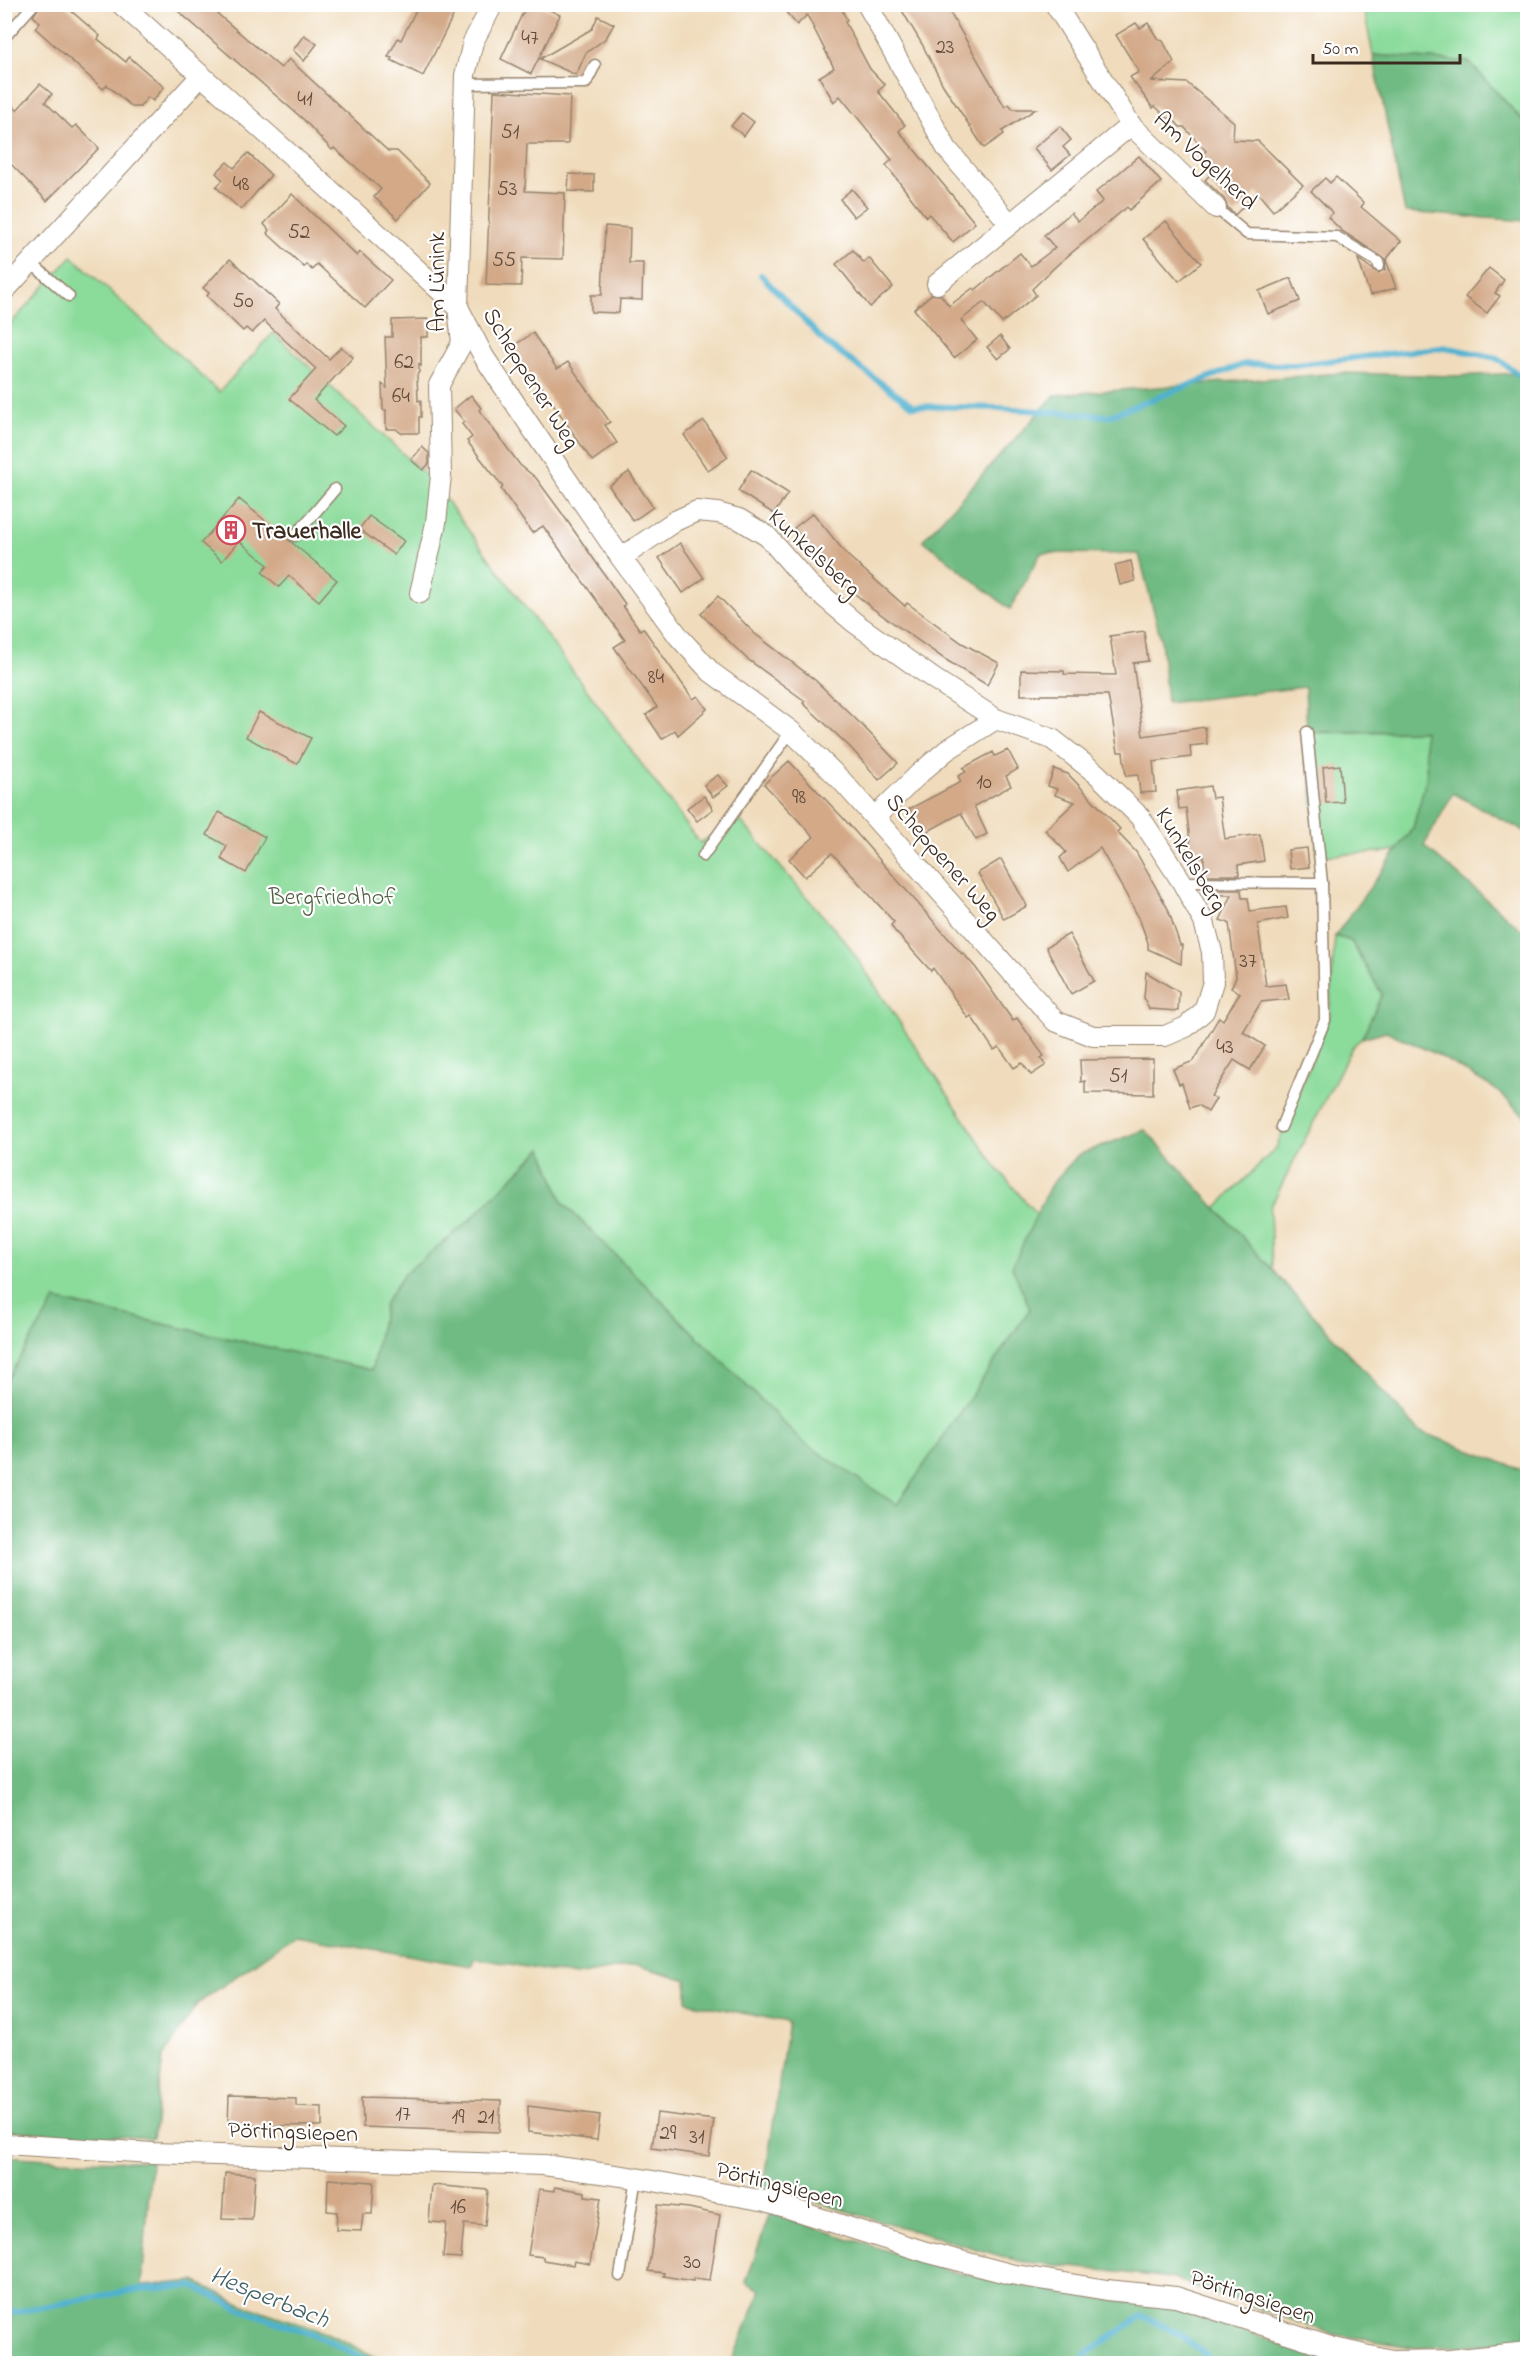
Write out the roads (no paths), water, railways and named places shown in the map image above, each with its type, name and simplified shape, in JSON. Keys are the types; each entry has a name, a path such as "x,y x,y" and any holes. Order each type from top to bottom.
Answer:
{"street":[{"name":"Scheppener Weg","path":"121,4 200,77 339,198 458,308 484,357 621,558 679,637 711,672 791,731 842,781 1054,1021"},
{"name":"Am Lünink","path":"420,593 436,523 441,475 439,385 462,344 458,308 465,84 473,42 493,4"},
{"path":"867,4 947,149 1010,224"},
{"name":"Am Vogelherd","path":"1055,4 1131,125 1216,208"},
{"path":"7,288 200,77"},
{"name":"Am Vogelherd","path":"937,284 1131,125"},
{"name":"Kunkelsberg","path":"621,558 675,520 697,511 718,513 739,519 768,536 810,585 855,623 934,679 996,719 1053,740 1097,774 1140,817 1182,882 1204,922 1212,952 1213,982 1204,1011 1186,1027 1165,1036 1093,1036 1054,1021"},
{"path":"874,817 947,750 996,719"},
{"name":"Pörtingsiepen","path":"4,2144 153,2153 544,2165 636,2178 766,2201 926,2252 1010,2274 1107,2290 1176,2297 1334,2348 1392,2361 1449,2360 1527,2352"}],"lane":[{"path":"4,38 34,4"},
{"path":"465,84 586,83 595,65"},
{"name":"Am Vogelherd","path":"1216,208 1247,234 1337,237 1378,262 1379,266"},
{"path":"30,262 69,296"},
{"path":"295,536 335,489"},
{"path":"703,856 791,731"},
{"path":"1281,1128 1325,1020 1322,883 1307,732"},
{"path":"1182,882 1322,883"},
{"path":"620,2276 636,2178"}],"waterway":[{"path":"761,275 826,343 913,406 999,408 1109,416 1244,364 1295,365 1445,347 1496,358 1528,381"},
{"name":"Hesperbach","path":"4,2314 140,2289 193,2286 238,2308 325,2339 374,2364"},
{"name":"Hesperbach","path":"1080,2364 1086,2354 1142,2316 1180,2334 1219,2364"}],"place":[{"name":"Trauerhalle","path":"231,530"}],"park label":[{"name":"Bergfriedhof","path":"332,896"}]}
